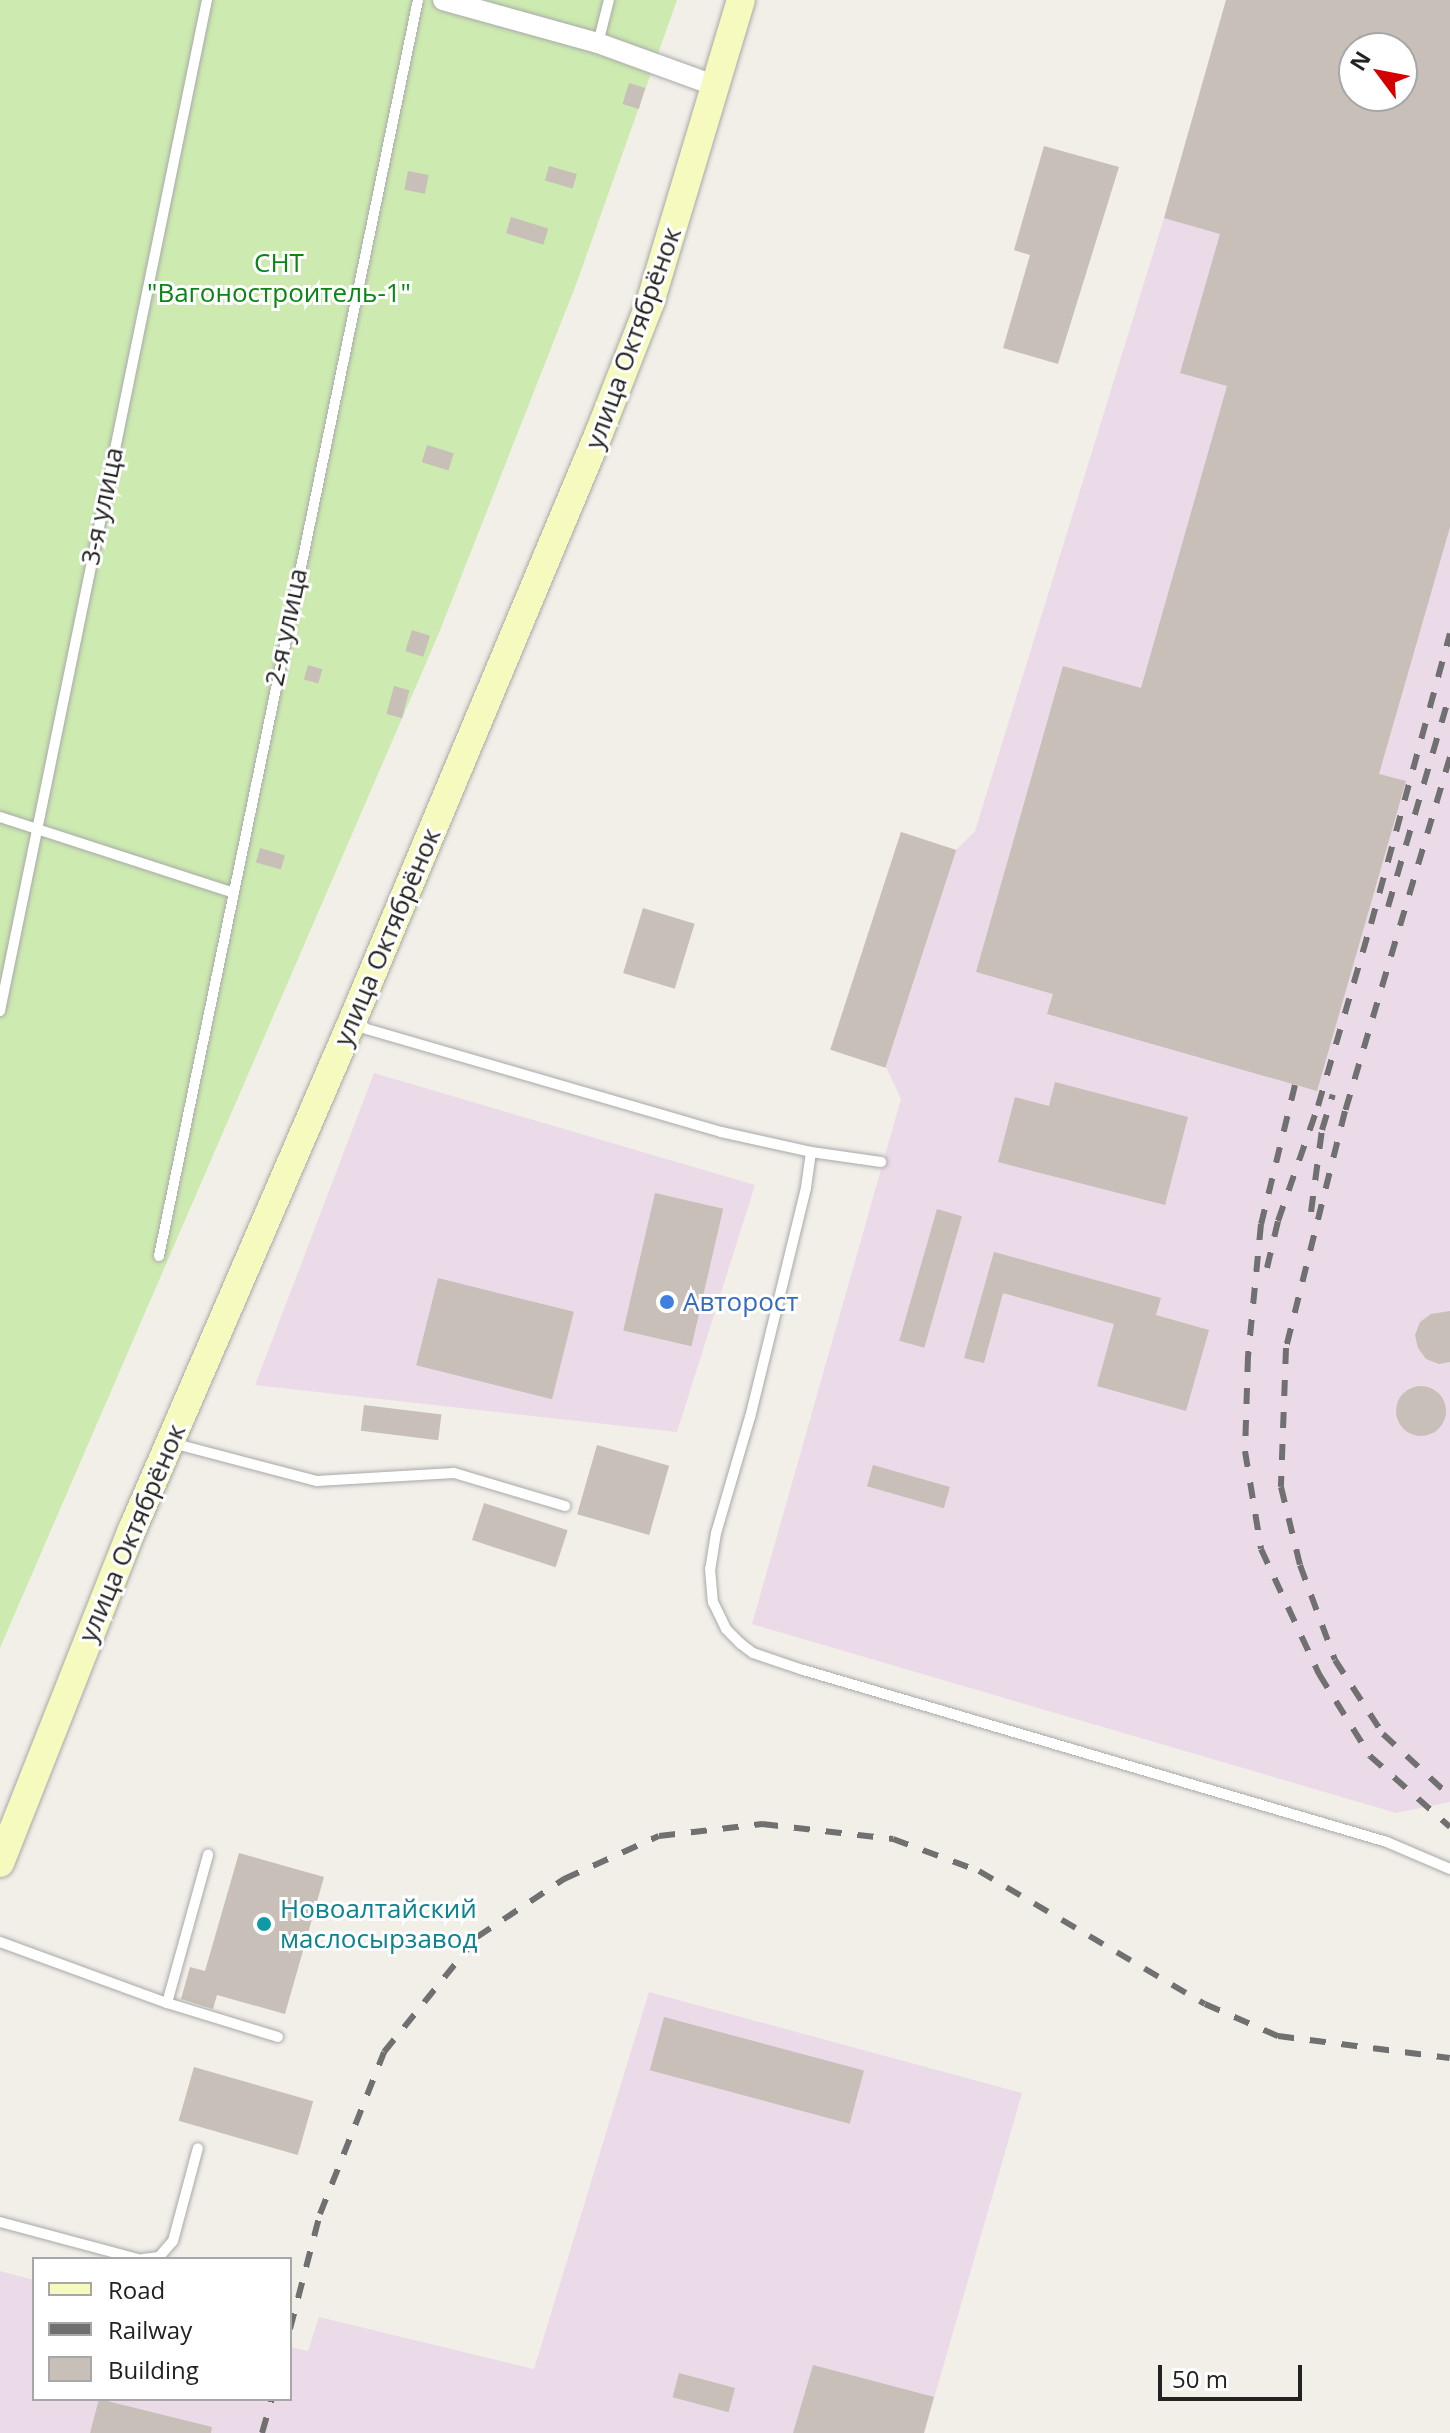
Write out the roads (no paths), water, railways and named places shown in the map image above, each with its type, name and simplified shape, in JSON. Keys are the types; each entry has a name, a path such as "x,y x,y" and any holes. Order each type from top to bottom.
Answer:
{"street":[{"path":"443,0 598,43 716,86"},
{"name":"улица Октябрёнок","path":"0,1863 73,1673 351,1024 645,318 741,0"}],"lane":[{"name":"3-я улица","path":"0,1011 207,0"},
{"name":"2-я улица","path":"159,1256 231,892 418,0"},
{"path":"598,43 609,0"},
{"path":"0,817 231,892"},
{"path":"351,1024 721,1132 811,1152 881,1162"},
{"path":"811,1152 806,1188 754,1402 716,1533 710,1588 726,1629 753,1653 774,1661 1387,1842 1450,1869"},
{"path":"170,1443 317,1481 454,1473 565,1506"},
{"path":"167,2003 208,1855"},
{"path":"0,1942 167,2003 278,2037"},
{"path":"159,2257 173,2241 198,2148"},
{"path":"0,2222 132,2257"}],"railway":[{"path":"1267,1268 1278,1221 1318,1106 1371,924 1450,634"},
{"path":"1388,907 1450,693"},
{"path":"1450,757 1345,1111 1286,1348 1281,1487 1300,1565 1335,1660 1383,1734 1450,1796"},
{"path":"1295,1085 1261,1224 1248,1356 1245,1451 1261,1549 1319,1674 1370,1756 1450,1827"},
{"path":"1311,1212 1322,1130 1333,1095"},
{"path":"292,2321 320,2214 384,2052 477,1937 564,1879 659,1836 762,1824 893,1839 979,1871 1205,2004 1278,2036 1450,2058"},
{"path":"262,2433 271,2401"}],"place":[{"name":"Авторост","path":"667,1302"},
{"name":"Новоалтайский маслосырзавод","path":"264,1924"}],"park label":[{"name":"СНТ \"Вагоностроитель-1\"","path":"279,278"}]}
